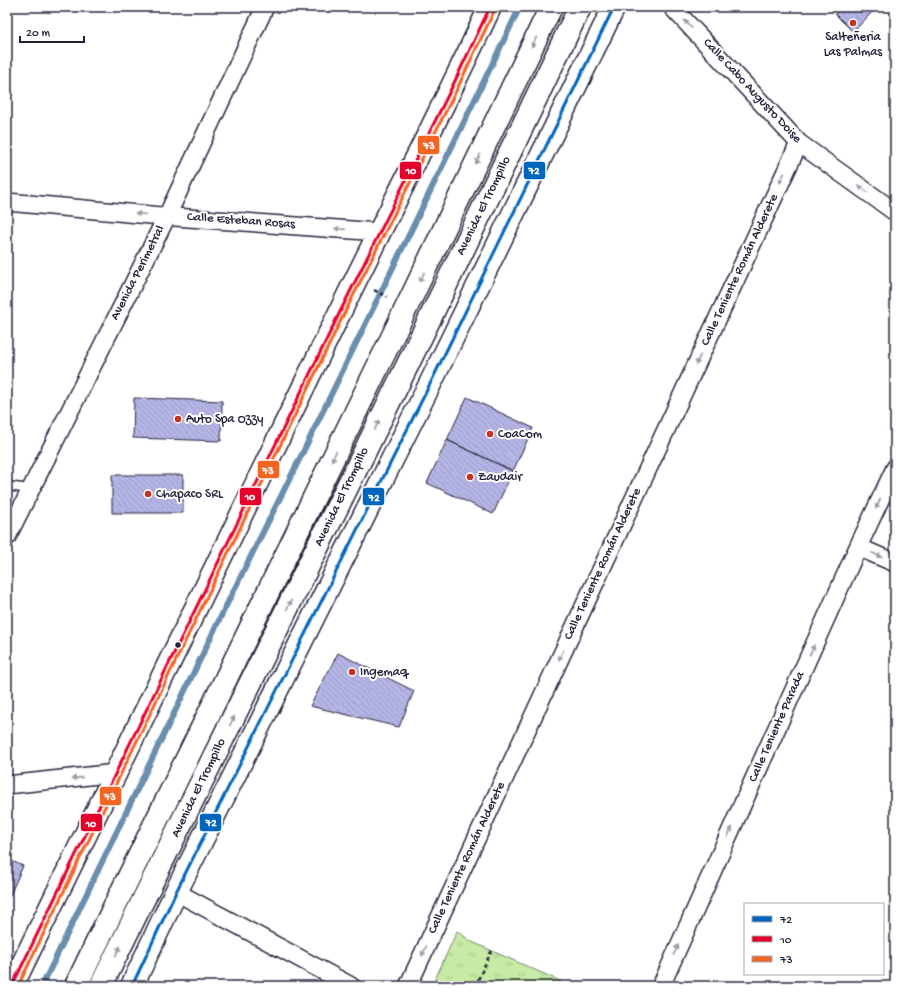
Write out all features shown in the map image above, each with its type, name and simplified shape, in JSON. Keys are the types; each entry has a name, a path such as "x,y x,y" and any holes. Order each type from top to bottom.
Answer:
{"main road":[{"path":"12,986 158,684 379,232 461,69 490,7"},
{"name":"Avenida El Trompillo","path":"76,986 404,314 551,7"},
{"name":"Avenida El Trompillo","path":"101,986 407,366 580,7"},
{"name":"Avenida El Trompillo","path":"132,986 176,892 432,380 614,7"},
{"path":"407,366 432,380"}],"street":[{"name":"Avenida Perimetral","path":"7,537 167,216 265,7"},
{"name":"Calle Cabo Augusto Doise","path":"672,7 799,143 895,212"},
{"name":"Calle Teniente Román Alderete","path":"408,986 799,143"},
{"name":"Calle Esteban Rosas","path":"7,202 379,232"},
{"name":"Calle Teniente Parada","path":"660,986 895,468"},
{"path":"858,547 895,563"},
{"path":"7,785 116,773"},
{"path":"176,892 351,986"}],"lane":[{"path":"7,486 30,489"}],"path":[{"path":"369,288 389,298"},
{"path":"475,986 492,950"},
{"path":"558,986 560,981"}],"green space":[{"path":"457,931 472,942 560,981 565,986 432,986"}],"building":[{"name":"Salteñeria Las Palmas","path":"842,7 877,7 853,32 835,14"},
{"name":"CoaCom","path":"467,397 533,428 513,471 447,440"},
{"name":"Auto Spa Ozzy","path":"134,398 222,401 221,441 133,438"},
{"name":"Zaudair","path":"447,440 513,471 493,514 427,483"},
{"name":"Chapaco SRL","path":"112,475 183,475 183,513 112,513"},
{"path":"895,525 895,543 894,543 893,530"},
{"name":"Ingemaq","path":"338,653 414,691 399,727 310,706"},
{"path":"7,859 23,866 9,897 7,896"}],"waterway":[{"path":"42,986 224,610 304,450 520,7"}],"transit line":[{"name":"10","path":"12,986 490,7"},
{"name":"72","path":"132,986 176,892 432,380 614,7"},
{"name":"73","path":"18,986 342,318 458,87 495,9"}],"place":[{"name":"Salteñeria Las Palmas","path":"853,23"},
{"name":"Auto Spa Ozzy","path":"178,419"},
{"name":"CoaCom","path":"490,434"},
{"name":"Zaudair","path":"470,477"},
{"name":"Chapaco SRL","path":"148,494"},
{"name":"Ingemaq","path":"352,672"}]}
